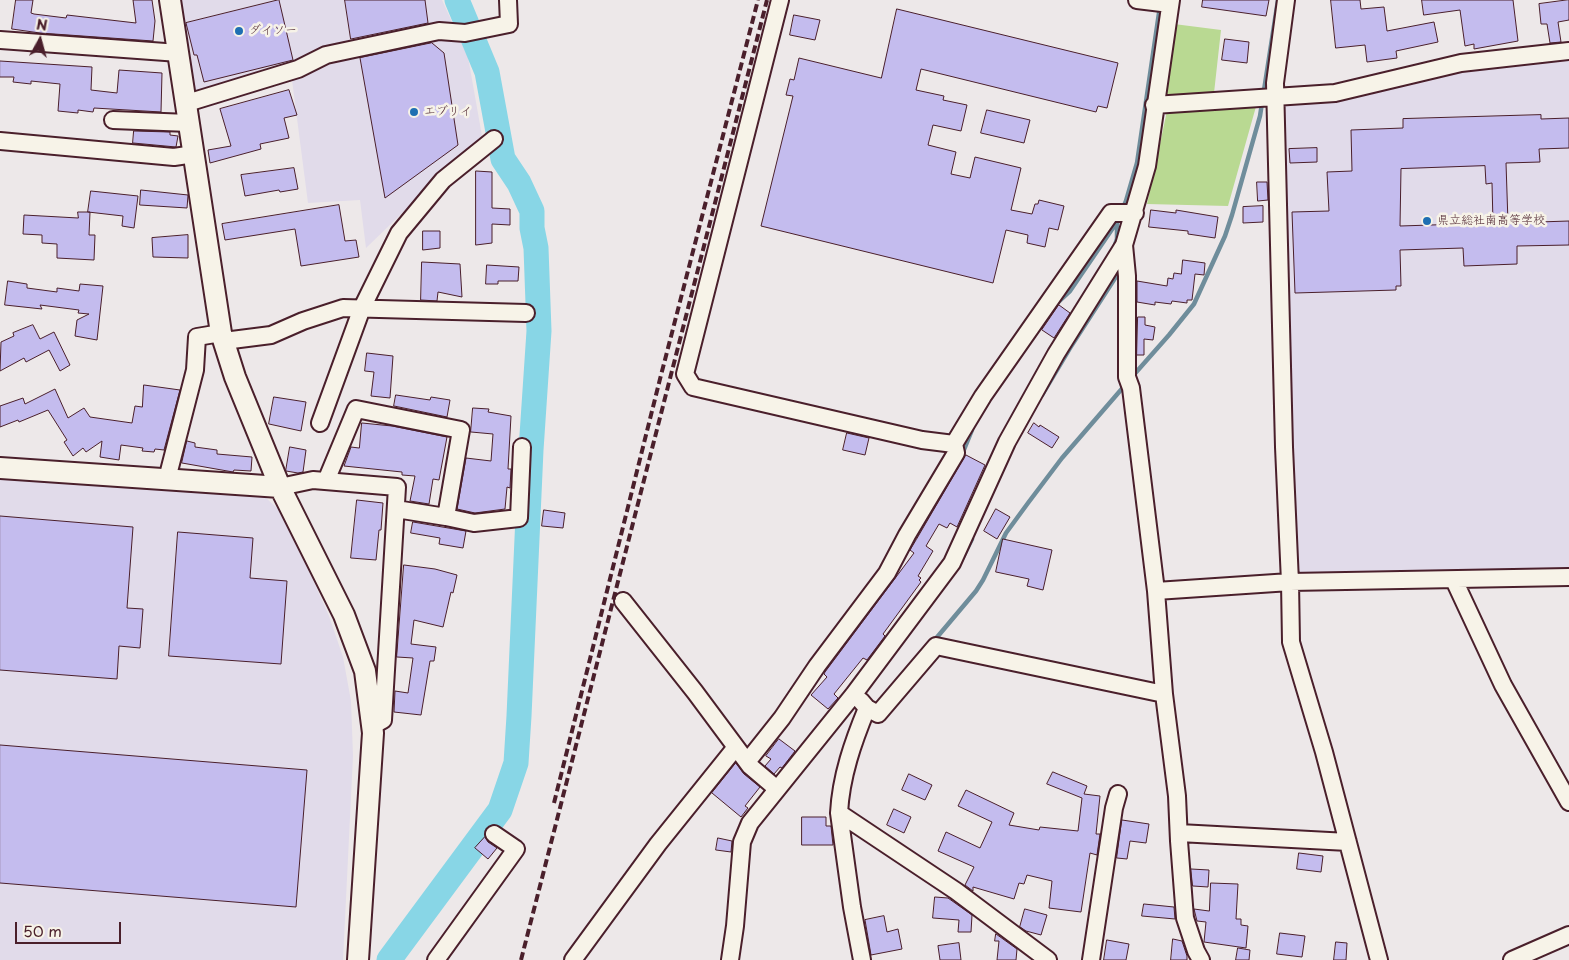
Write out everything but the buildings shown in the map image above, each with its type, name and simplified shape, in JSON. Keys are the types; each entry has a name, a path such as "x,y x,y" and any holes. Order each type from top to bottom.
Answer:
{"street":[{"path":"170,0 223,337 235,376 280,487 344,615 365,671 373,733 358,960"},
{"path":"187,102 298,68 326,55 439,31 473,31 509,24 508,0"},
{"path":"780,0 685,374 693,387 922,440 954,444"},
{"path":"1137,0 1165,2 1147,166 1125,213 1124,245 1128,276 1129,381 1156,591 1164,694 1172,751 1185,918 1201,960"},
{"path":"1286,0 1275,83 1267,98 1290,582 1291,642 1324,752 1379,960"},
{"path":"0,40 179,53"},
{"path":"1154,105 1335,93 1461,63 1569,51"},
{"path":"113,120 190,122"},
{"path":"320,423 362,308 399,233 443,180 494,139"},
{"path":"0,141 174,157 194,154"},
{"path":"747,762 782,718 817,666 887,573 926,502 956,453 954,444 983,396 1111,213 1125,213"},
{"path":"730,960 735,926 742,842 745,831 777,790 859,700 952,563 1007,442 1056,354 1124,245"},
{"path":"167,479 195,370 197,337 271,335 303,321 343,308 526,313"},
{"path":"326,481 356,409 461,430 446,517"},
{"path":"396,509 446,517 474,524 519,518 522,447"},
{"path":"0,468 280,487 313,480 397,487 383,720 372,726"},
{"path":"1156,591 1290,582 1454,580 1569,576"},
{"path":"1454,580 1503,685 1569,802"},
{"path":"623,601 747,762 777,790"},
{"path":"859,700 878,714 936,646 1164,694"},
{"path":"859,700 840,798 839,813 852,907 862,960"},
{"path":"572,960 658,844 736,747"},
{"path":"1091,960 1118,794"},
{"path":"839,813 956,891 1048,960"},
{"path":"1179,833 1348,842"},
{"path":"436,960 516,850 494,834"},
{"path":"1512,960 1569,935"}],"shaded area":[{"path":"176,0 442,0 468,57 482,136 366,248 360,200 308,203 292,80 195,106"},
{"name":"県立総社南高等学校","path":"1569,58 1569,571 1296,576 1281,110 1289,101 1463,69"},
{"path":"0,477 265,497 278,509 329,616 343,657 351,701 353,756 343,960 0,960"}],"green space":[{"path":"1174,24 1221,30 1214,93 1166,96 1163,92"},
{"path":"1257,103 1228,206 1147,204 1167,111"}],"waterway":[{"path":"389,960 500,810 516,763 531,450 539,331 536,248 532,228 532,211 519,183 503,159 487,72 457,0"},
{"path":"1131,378 1194,304 1225,236 1260,116 1278,0"},
{"path":"1122,210 1137,163 1160,6"},
{"path":"1055,305 1070,291 1117,222"},
{"path":"1115,245 1117,223"},
{"path":"1042,395 1119,272 1119,269"},
{"path":"933,642 976,591 1006,533 1028,503 1062,458 1126,384"},
{"path":"961,457 972,430"},
{"path":"960,563 972,539"}],"railway":[{"path":"554,803 660,379 758,0"},
{"path":"521,960 767,0"}],"place":[{"name":"ダイソー","path":"239,31"},
{"name":"エブリイ","path":"414,112"},
{"name":"県立総社南高等学校","path":"1427,221"}]}
